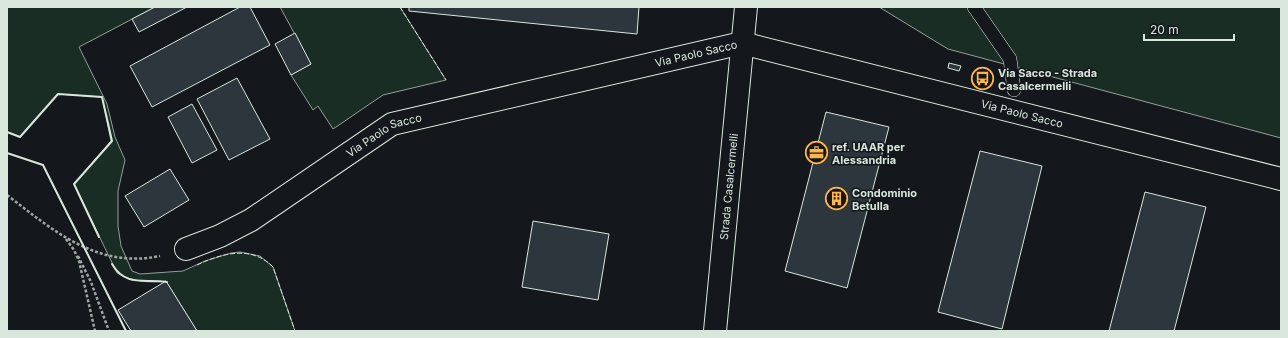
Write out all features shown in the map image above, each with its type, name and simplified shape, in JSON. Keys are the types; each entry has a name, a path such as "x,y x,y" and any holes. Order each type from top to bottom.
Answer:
{"street":[{"name":"Strada Casalcermelli","path":"715,331 746,7"},
{"name":"Via Paolo Sacco","path":"186,249 220,236 251,220 392,124 742,43 1281,179"}],"lane":[{"path":"974,7 1010,59 1014,90"}],"path":[{"path":"7,195 64,238 74,250 87,272 109,331"},
{"path":"64,238 90,249 131,259 145,259 186,249"},
{"path":"74,250 79,261 95,331"}],"green space":[{"path":"7,7 155,7 79,47 107,104 115,137 125,160 118,191 118,226 121,246 132,271 140,274 183,271 205,261 231,253 240,252 260,256 273,267 295,331 197,331 166,281 141,281 117,273 74,184 111,141 102,97 58,94 20,137 7,132"},
{"path":"280,7 400,7 446,80 383,95 333,129 318,106 313,110 291,75 311,64"},
{"path":"879,7 1281,7 1281,138 948,49"}],"building":[{"path":"155,7 187,7 139,32 132,19"},
{"path":"240,7 250,7 270,45 152,107 130,66"},
{"path":"409,7 639,7 637,34 409,11"},
{"path":"295,33 311,64 291,75 275,44"},
{"path":"949,63 961,66 959,71 948,68"},
{"path":"237,78 270,139 229,160 197,99"},
{"path":"192,104 217,150 192,163 168,117"},
{"name":"Condominio Betulla","path":"826,112 889,127 847,288 785,271"},
{"path":"980,151 1042,166 1002,329 938,312"},
{"path":"170,169 189,200 144,227 125,196"},
{"path":"1145,192 1206,207 1174,331 1109,331"},
{"path":"533,221 609,234 598,300 522,287"},
{"path":"166,281 197,331 131,331 118,310"}],"fence":[{"path":"400,7 446,80"},
{"path":"197,265 216,257 236,253 256,256 265,260 273,267 295,331"}],"wall":[{"path":"7,132 20,137 58,94 102,97 112,141 74,184 99,237"},
{"path":"7,153 43,165 126,331"},
{"path":"112,264 118,272 130,279 167,282"}],"place":[{"name":"Via Sacco - Strada Casalcermelli","path":"982,79"},
{"name":"ref. UAAR per Alessandria","path":"816,153"},
{"name":"Condominio Betulla","path":"837,199"}]}
